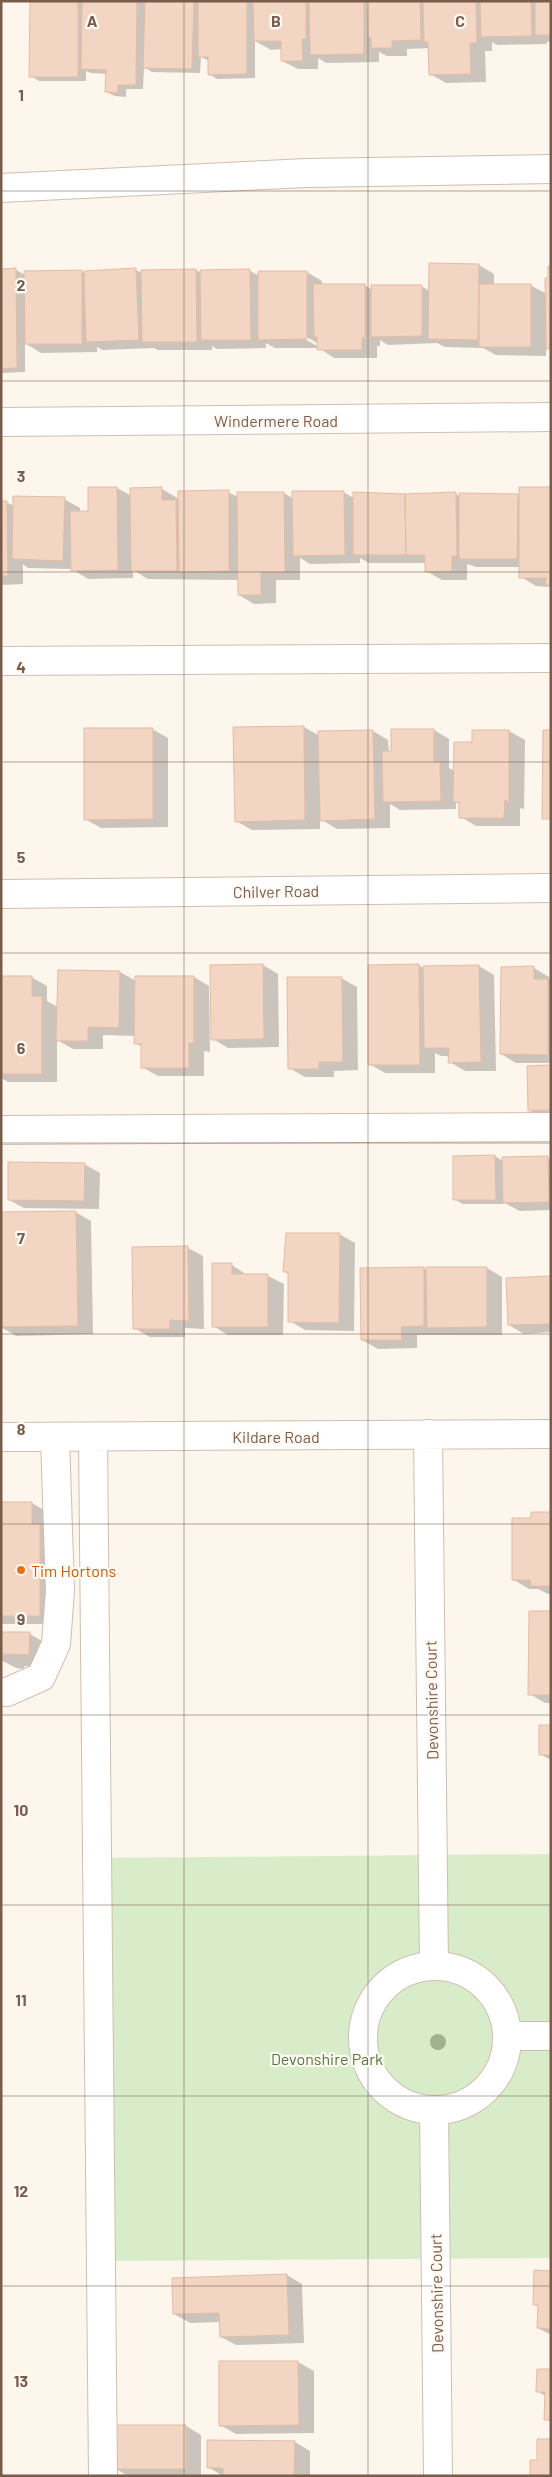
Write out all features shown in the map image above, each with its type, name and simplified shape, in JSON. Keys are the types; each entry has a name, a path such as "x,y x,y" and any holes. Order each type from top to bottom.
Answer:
{"street":[{"path":"1,188 306,173 551,169"},
{"name":"Windermere Road","path":"1,422 551,417"},
{"path":"1,661 551,658"},
{"name":"Chilver Road","path":"1,894 551,888"},
{"path":"1,1130 551,1127"},
{"name":"Devonshire Court","path":"428,1434 434,1966"},
{"name":"Kildare Road","path":"1,1437 551,1434"},
{"path":"1,1692 7,1692 41,1677 56,1644 60,1591 55,1437"},
{"path":"93,1437 103,2476"},
{"path":"423,1966 434,1966 448,1966 471,1974 490,1990 503,2011 507,2036 504,2058 494,2080 478,2096 457,2106 434,2110 412,2106 391,2095 375,2078 365,2057 363,2034 368,2012 381,1991 399,1975 423,1966"},
{"path":"507,2036 551,2036"},
{"name":"Devonshire Court","path":"434,2110 438,2476"}],"green space":[{"name":"Devonshire Park","path":"551,1854 551,2258 104,2261 101,1858"}],"building":[{"path":"30,1 78,1 78,77 29,77"},
{"path":"82,1 137,1 136,85 118,85 118,93 105,92 106,70 81,69"},
{"path":"145,1 194,1 192,69 143,68"},
{"path":"198,1 247,1 247,74 208,75 208,57 198,57"},
{"path":"253,1 306,1 306,39 302,39 303,61 281,61 281,41 254,41"},
{"path":"309,1 364,1 364,54 310,55"},
{"path":"367,1 420,1 421,40 392,41 392,48 371,48 371,38 368,38"},
{"path":"423,1 476,1 477,43 470,43 471,74 429,75 428,42 424,42"},
{"path":"480,1 531,1 532,36 481,37"},
{"path":"535,1 551,1 551,35 535,35"},
{"path":"429,263 479,264 478,340 428,339"},
{"path":"548,266 551,266 551,349 546,349 545,278 548,278"},
{"path":"16,268 17,368 1,369 1,269"},
{"path":"136,268 139,340 86,342 84,271"},
{"path":"196,269 197,342 142,342 141,270"},
{"path":"250,269 251,340 201,340 200,270"},
{"path":"82,270 82,344 25,344 24,271"},
{"path":"258,271 307,271 307,339 258,340"},
{"path":"313,284 365,284 365,338 362,338 362,350 317,350 317,337 314,337"},
{"path":"479,284 531,284 531,347 479,347"},
{"path":"371,285 422,285 422,336 371,337"},
{"path":"88,487 117,487 118,570 71,571 70,511 88,511"},
{"path":"162,487 162,500 176,500 177,571 131,571 130,488"},
{"path":"519,487 551,487 551,585 545,585 546,578 519,578"},
{"path":"229,490 229,571 179,572 178,491"},
{"path":"292,491 344,491 345,555 293,556"},
{"path":"237,492 284,492 285,572 261,572 261,595 238,595"},
{"path":"353,492 405,494 406,555 353,555"},
{"path":"456,492 457,556 452,556 452,571 425,572 425,555 406,555 405,494"},
{"path":"459,493 518,494 517,559 459,559"},
{"path":"13,496 65,497 63,561 12,559"},
{"path":"1,501 7,501 8,576 1,576"},
{"path":"304,726 305,820 235,822 233,727"},
{"path":"84,728 153,728 153,819 84,820"},
{"path":"391,729 434,729 434,762 440,762 441,801 383,802 382,751 391,751"},
{"path":"373,730 375,819 320,821 318,731"},
{"path":"472,730 509,730 509,802 505,800 504,818 459,818 459,802 453,802 454,742 472,742"},
{"path":"543,730 551,730 551,819 542,819"},
{"path":"263,964 264,1039 211,1040 210,965"},
{"path":"419,964 420,1065 368,1065 368,965"},
{"path":"479,965 481,1062 448,1063 449,1048 424,1048 423,966"},
{"path":"534,966 534,979 548,979 548,1055 500,1054 501,967"},
{"path":"58,970 120,971 119,1028 88,1027 88,1041 56,1041"},
{"path":"1,976 32,976 32,996 42,996 42,1074 1,1074"},
{"path":"135,976 194,976 194,1043 189,1043 189,1068 141,1068 141,1044 134,1044"},
{"path":"287,977 342,977 343,1062 319,1062 319,1069 288,1069"},
{"path":"551,1065 551,1110 528,1111 527,1066"},
{"path":"495,1155 496,1200 453,1200 453,1156"},
{"path":"548,1156 549,1202 503,1203 502,1157"},
{"path":"8,1162 85,1163 84,1201 8,1200"},
{"path":"76,1211 78,1326 1,1327 1,1212"},
{"path":"286,1233 340,1233 339,1323 288,1322 288,1272 283,1272"},
{"path":"188,1246 189,1321 170,1320 170,1329 133,1329 132,1247"},
{"path":"212,1263 232,1263 232,1274 268,1274 268,1327 212,1327"},
{"path":"424,1267 424,1326 401,1327 402,1340 361,1340 360,1268"},
{"path":"426,1267 487,1267 487,1327 427,1328"},
{"path":"551,1276 551,1324 508,1325 506,1278"},
{"name":"Tim Hortons","path":"1,1502 32,1502 32,1524 40,1524 40,1616 1,1616"},
{"path":"531,1512 551,1512 551,1586 531,1586 530,1580 512,1580 512,1518 531,1518"},
{"path":"529,1611 551,1611 551,1695 528,1695"},
{"path":"1,1632 30,1632 29,1655 1,1654"},
{"path":"539,1725 551,1725 551,1755 539,1755"},
{"path":"534,2270 551,2271 551,2329 537,2328 538,2305 533,2305"},
{"path":"287,2274 289,2335 220,2337 219,2313 173,2314 172,2278"},
{"path":"219,2361 298,2361 299,2425 219,2426"},
{"path":"537,2369 551,2369 551,2420 544,2420 545,2392 536,2392"},
{"path":"115,2425 186,2425 186,2469 114,2469"},
{"path":"537,2439 551,2439 551,2476 530,2476 530,2460 537,2460"},
{"path":"207,2440 295,2441 294,2476 223,2476 223,2468 207,2468"}],"place":[{"name":"Tim Hortons","path":"21,1570"}]}
